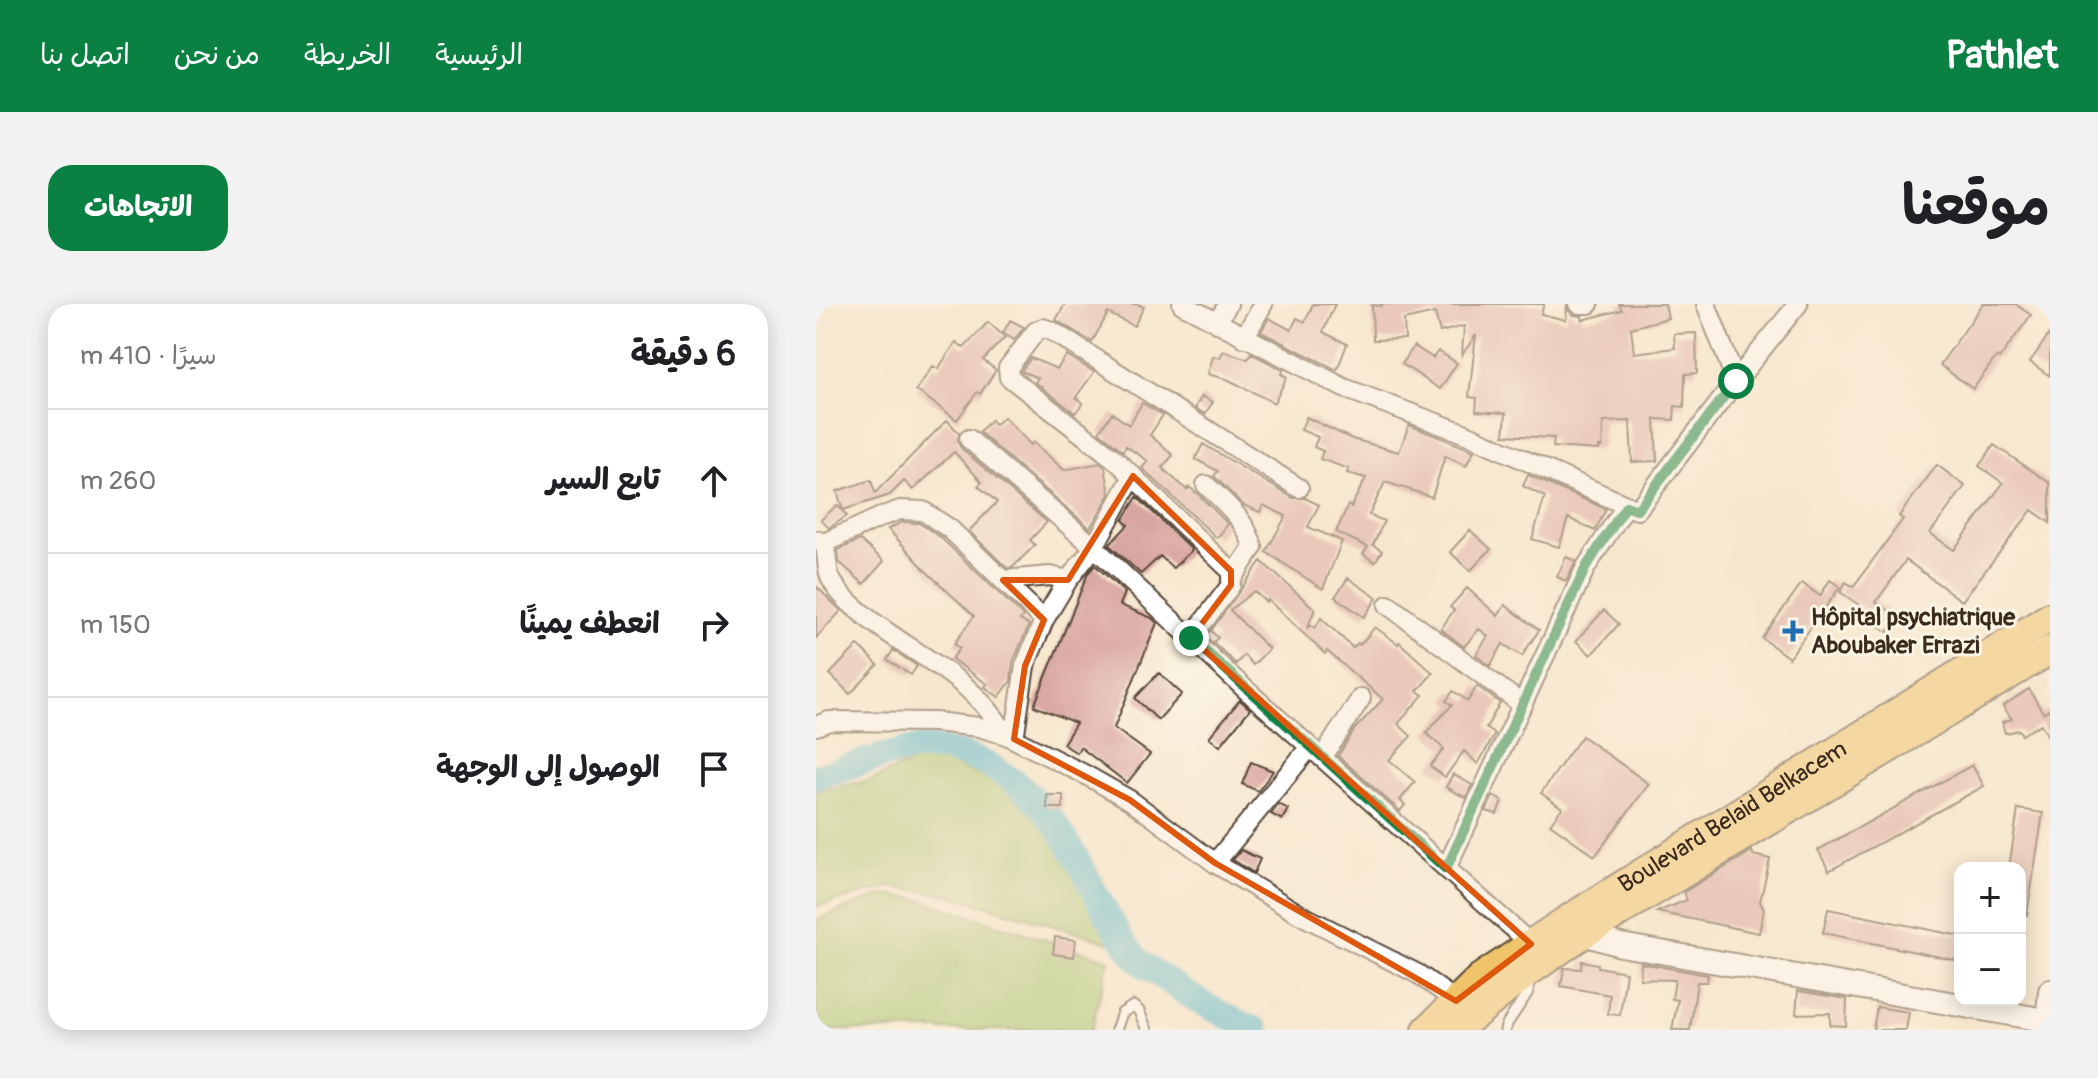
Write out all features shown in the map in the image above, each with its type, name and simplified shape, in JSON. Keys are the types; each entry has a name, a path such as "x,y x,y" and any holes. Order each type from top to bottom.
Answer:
{"main road":[{"name":"Boulevard Belaid Belkacem","path":"1456,1030 1529,958 2050,617"},
{"name":"Boulevard Belaid Belkacem","path":"1574,928 2050,650"},
{"name":"Boulevard Belaid Belkacem","path":"1427,1030 1480,978 1529,958"}],"street":[{"path":"1183,304 1344,388 1466,434 1637,510 1798,304"},
{"path":"1217,323 1228,304"},
{"path":"1244,338 1263,304"},
{"path":"1579,304 1589,304"},
{"path":"1706,304 1736,381"},
{"path":"1232,578 1227,565 1133,476 1009,377 1008,368 1036,331 1043,328 1052,331 1299,488"},
{"path":"969,439 1094,547 1446,869 1529,958"},
{"path":"1010,737 1025,666 1044,620 1068,580 1094,547 1133,476"},
{"path":"1191,638 1231,585 1232,578 1253,547 1250,535 1231,508 1206,485"},
{"path":"1446,869 1586,567 1626,506"},
{"path":"1010,737 992,712 953,677 881,628 839,592 829,577 828,554 820,542 900,510 923,511 950,529 1044,620"},
{"path":"1003,580 1050,576 1068,580"},
{"path":"1388,605 1523,705"},
{"path":"1215,863 1316,753 1361,698"},
{"path":"816,726 829,721 935,722 979,727 1010,737 1130,800 1215,863 1299,914 1418,974 1456,1001"},
{"path":"1574,928 1621,945 2046,1024 2050,991"}],"lane":[{"path":"1505,1030 1528,992 1529,958"},
{"path":"1116,1030 1122,1013 1133,1006 1139,1011 1147,1030"}],"highlighted area":[{"path":"1133,476 1231,571 1231,585 1191,638 1531,944 1456,1001 1215,863 1130,800 1014,739 1025,666 1044,620 1003,580 1068,580"}],"green space":[{"path":"918,759 941,759 998,783 1048,827 1122,946 947,894 888,887 816,907 816,791 872,780"},
{"path":"881,895 918,899 1109,960 1091,1030 816,1030 816,920"}],"building":[{"path":"1065,304 1137,304 1144,307 1134,326 1108,313 1092,342 1056,320"},
{"path":"1313,304 1335,304 1323,332 1347,344 1337,370 1261,332 1269,318 1291,330 1297,318 1305,322"},
{"path":"1544,304 1541,314 1566,320 1567,304 1569,311 1582,316 1582,320 1622,310 1619,304 1665,304 1668,318 1631,328 1634,353 1675,348 1674,334 1696,333 1697,373 1685,374 1684,407 1675,406 1674,420 1655,419 1657,461 1632,462 1630,421 1603,422 1602,447 1599,450 1553,447 1554,438 1504,435 1506,413 1476,411 1477,398 1469,397 1476,335 1462,355 1464,326 1440,332 1435,313 1404,320 1405,339 1373,340 1372,305"},
{"path":"1983,304 2015,304 2031,315 1973,389 1940,365"},
{"path":"1010,320 1024,327 1014,340 1003,333"},
{"path":"988,322 1005,337 983,360 996,370 957,420 916,390 933,366 938,369 956,342 964,348"},
{"path":"2050,333 2050,376 2030,362"},
{"path":"1414,346 1433,358 1438,351 1457,363 1440,389 1402,364"},
{"path":"1223,351 1248,359 1251,353 1283,370 1281,374 1287,377 1274,403 1229,380 1208,374 1213,356 1220,358"},
{"path":"1067,355 1094,372 1076,397 1083,403 1075,413 1035,382 1038,378 1021,371 1031,358 1057,369"},
{"path":"1202,396 1213,402 1205,414 1195,408"},
{"path":"1142,403 1163,415 1150,435 1173,455 1162,468 1187,490 1189,487 1198,494 1228,524 1217,538 1142,468 1148,461 1126,446 1123,451 1099,432 1112,413 1129,425"},
{"path":"1004,417 1031,445 1033,442 1064,470 1100,463 1105,467 1110,494 1090,528 979,432 991,420 995,425"},
{"path":"1306,417 1352,439 1399,452 1409,425 1474,451 1466,466 1445,456 1432,497 1385,482 1369,515 1384,521 1373,545 1382,551 1375,562 1363,554 1368,547 1336,532 1348,505 1351,507 1366,478 1347,473 1349,469 1320,459 1323,451 1314,447 1318,437 1301,430"},
{"path":"947,420 959,433 961,448 1047,522 1030,540 1035,545 1013,567 1007,568 969,531 997,502 978,486 982,482 954,452 913,490 904,481 890,495 843,510 837,491 871,480 875,493"},
{"path":"1203,444 1293,498 1305,498 1319,505 1308,527 1342,541 1323,589 1266,552 1286,516 1263,505 1260,512 1243,505 1214,476 1218,471 1195,459"},
{"path":"1994,445 2050,483 2050,523 2032,510 1962,601 1906,560 1876,602 1898,617 1888,632 1867,618 1871,613 1840,592 1846,582 1853,587 1903,519 1899,516 1937,465 1965,486 1930,533 1954,550 2003,483 1979,466"},
{"path":"1528,475 1606,509 1595,531 1568,518 1559,547 1532,539 1545,497 1523,486"},
{"path":"1137,497 1192,550 1173,568 1160,556 1141,574 1109,545 1128,525 1123,520"},
{"path":"837,505 847,516 829,528 821,520"},
{"path":"902,522 919,523 940,537 1023,616 1020,620 1029,625 1013,662 1011,681 999,697 985,687 987,684 952,659 960,648 954,644 974,616 928,573 888,529"},
{"path":"1470,530 1491,549 1470,571 1450,552"},
{"path":"860,540 884,561 864,584 839,562 838,550"},
{"path":"1566,557 1576,561 1566,581 1557,577"},
{"path":"1261,561 1315,609 1307,629 1310,625 1315,628 1321,618 1353,648 1358,643 1360,645 1375,627 1399,642 1433,673 1417,691 1423,695 1398,724 1411,736 1389,760 1415,782 1400,800 1405,805 1400,811 1338,756 1355,729 1383,699 1327,651 1325,654 1268,600 1266,602 1254,591 1230,610 1269,649 1253,665 1244,655 1236,664 1213,642 1218,638 1211,631"},
{"path":"1095,565 1125,593 1120,605 1157,623 1114,728 1150,754 1127,783 1080,747 1077,753 1063,744 1076,723 1034,706 1088,573"},
{"path":"1348,578 1377,598 1364,617 1335,597"},
{"path":"1830,580 1840,587 1789,658 1762,638 1802,583 1820,596"},
{"path":"816,586 841,611 816,638"},
{"path":"1467,588 1498,616 1505,605 1539,630 1522,656 1503,644 1490,666 1476,655 1488,636 1479,629 1464,647 1441,629 1454,610 1450,607"},
{"path":"1604,610 1619,624 1591,655 1576,641"},
{"path":"858,645 878,665 850,694 830,674"},
{"path":"893,650 917,666 911,675 887,660"},
{"path":"1159,673 1182,694 1158,720 1135,698"},
{"path":"1477,686 1500,703 1486,728 1495,734 1478,764 1464,751 1445,777 1430,766 1444,749 1426,733 1452,705 1446,701 1453,691 1468,701"},
{"path":"2029,689 2043,713 2050,709 2050,740 2041,724 2022,735 2019,730 2005,733 2002,722 2012,719 2003,706"},
{"path":"1240,700 1250,709 1220,746 1209,737"},
{"path":"1582,736 1649,784 1595,856 1550,824 1562,808 1541,793"},
{"path":"1251,762 1273,771 1258,791 1242,784"},
{"path":"1972,765 1984,786 1829,871 1818,850"},
{"path":"1453,774 1472,785 1466,798 1446,787"},
{"path":"1047,795 1063,795 1063,808 1047,808"},
{"path":"1493,796 1502,801 1497,814 1486,811"},
{"path":"1279,804 1288,809 1282,820 1271,814"},
{"path":"2018,809 2043,813 2027,915 2026,862 2010,862"},
{"path":"1241,850 1260,859 1254,873 1233,860"},
{"path":"1752,851 1753,855 1770,859 1760,902 1764,910 1759,933 1657,912 1687,900 1684,892"},
{"path":"1828,909 1954,935 1954,960 1823,933"},
{"path":"1055,937 1076,940 1074,957 1053,954"},
{"path":"1582,961 1626,972 1620,1015 1608,1014 1610,995 1561,986 1564,968 1581,969"},
{"path":"1641,963 1708,975 1707,982 1697,982 1690,1030 1672,1030 1678,1000 1672,999 1675,980 1640,979"},
{"path":"1798,991 1847,999 1846,1026 1830,1025 1830,1013 1796,1014"},
{"path":"1877,1007 1909,1012 1906,1030 1873,1030"}],"waterway":[{"path":"816,777 889,755 928,748 965,755 1000,772 1030,795 1055,824 1114,927 1139,962 1196,1000 1257,1030"}],"place":[{"name":"Hôpital psychiatrique Aboubaker Errazi","path":"1793,631"}],"route":[{"path":"1191,638 1446,869 1586,567 1626,506 1637,510 1736,381"}]}
